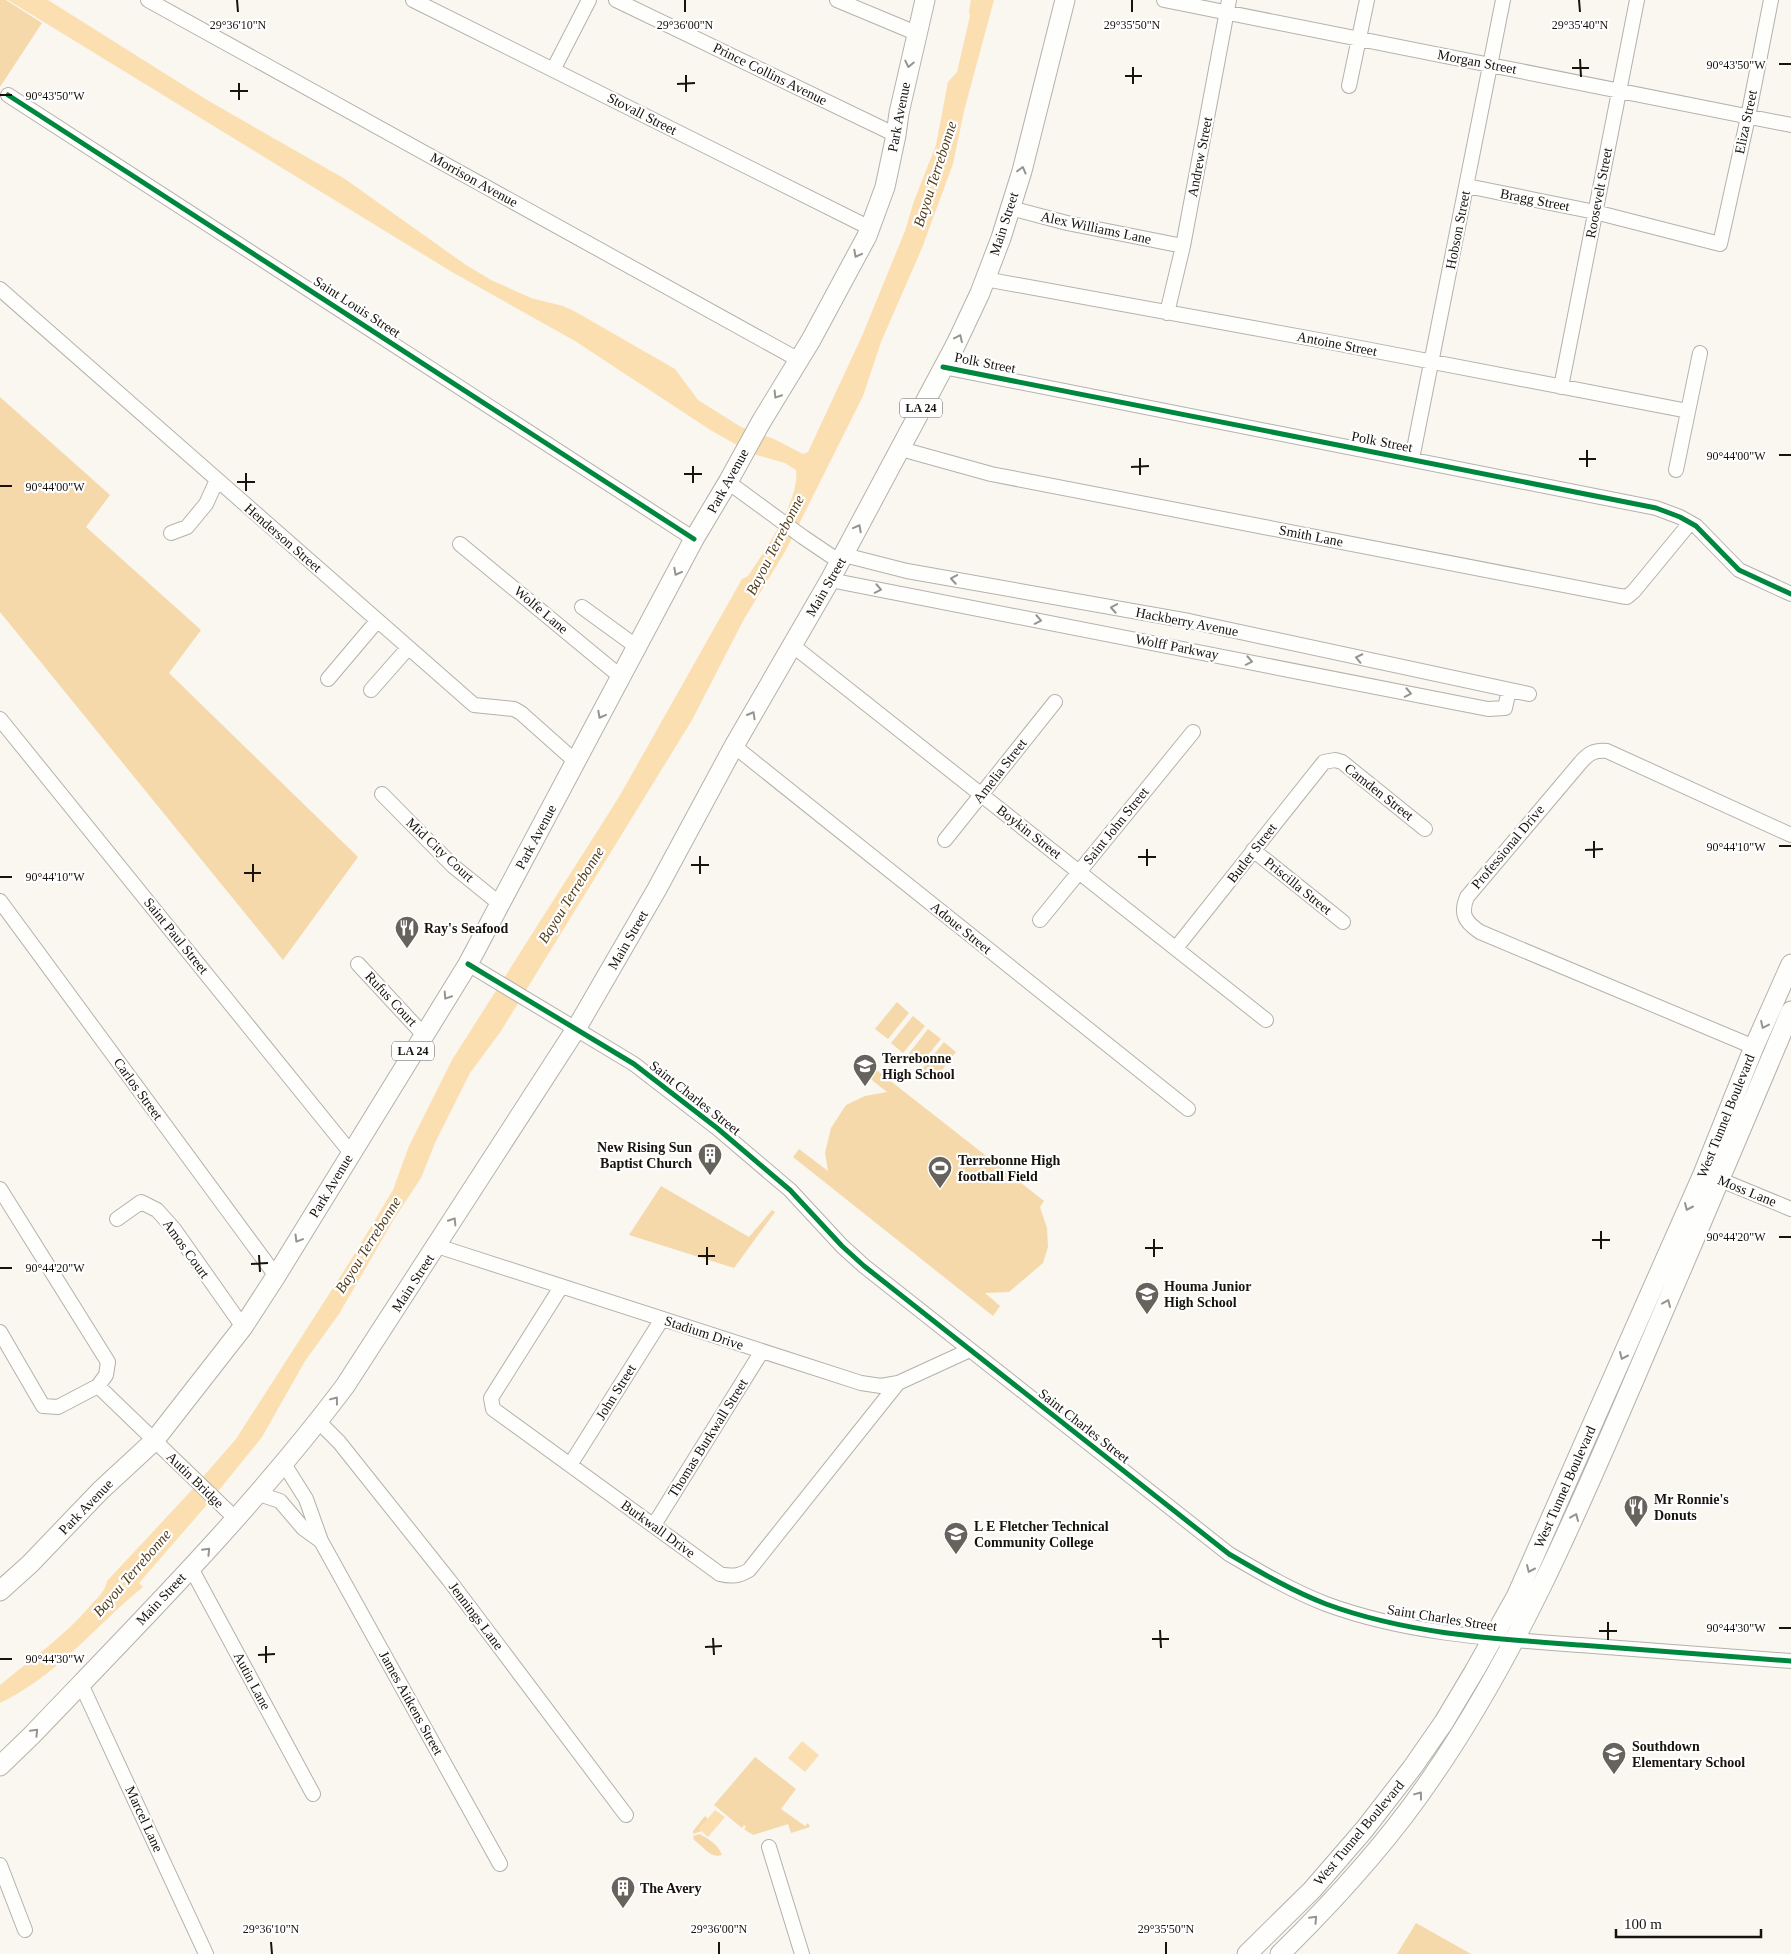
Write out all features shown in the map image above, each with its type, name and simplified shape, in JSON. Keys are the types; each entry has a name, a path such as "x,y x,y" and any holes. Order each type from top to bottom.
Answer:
{"main road":[{"name":"Park Avenue","path":"0,1591 30,1564 100,1491 154,1441 242,1327 276,1276 423,1034 468,964 694,539 799,360 870,228 885,187 924,0"},
{"name":"Main Street","path":"0,1766 237,1520 319,1422 345,1386 437,1246 576,1029 657,889 734,746 842,559 944,367 985,279 1001,238 1024,162 1065,0"},
{"name":"West Tunnel Boulevard","path":"1247,1954 1312,1890 1364,1830 1412,1768 1444,1722 1493,1638 1528,1572 1787,1010 1791,964"},
{"name":"West Tunnel Boulevard","path":"1280,1954 1388,1836 1432,1778 1515,1640 1567,1536 1712,1176 1754,1047 1787,1010"}],"street":[{"name":"Morrison Avenue","path":"148,0 799,360"},
{"name":"Stovall Street","path":"413,0 870,228"},
{"path":"554,70 589,0"},
{"name":"Prince Collins Avenue","path":"616,0 896,135"},
{"path":"837,0 916,33"},
{"name":"Morgan Street","path":"1164,0 1228,6 1359,38 1791,125"},
{"path":"1349,86 1367,0"},
{"name":"Hobson Street","path":"1412,459 1503,0"},
{"name":"Roosevelt Street","path":"1561,387 1637,0"},
{"name":"Eliza Street","path":"1720,244 1771,0"},
{"name":"Andrew Street","path":"1167,313 1183,246 1228,6"},
{"name":"Saint Louis Street","path":"8,95 694,539"},
{"name":"Bragg Street","path":"1467,186 1595,212 1720,244"},
{"name":"Alex Williams Lane","path":"1010,208 1067,223 1183,246"},
{"name":"Antoine Street","path":"985,279 1688,411"},
{"name":"Henderson Street","path":"0,289 474,705 514,709 521,713 576,762"},
{"path":"1676,470 1700,352"},
{"name":"Polk Street","path":"944,367 1656,508 1680,516 1696,526 1739,570 1791,594"},
{"name":"Smith Lane","path":"901,449 991,474 1620,596 1627,596 1634,591 1690,523"},
{"path":"171,533 187,527 206,504 217,480"},
{"name":"Hackberry Avenue","path":"728,482 803,538 842,559 1189,621 1529,694"},
{"name":"Wolfe Lane","path":"460,544 621,677"},
{"path":"903,594 907,571"},
{"name":"Wolff Parkway","path":"830,580 1488,709 1505,708 1509,690"},
{"path":"582,607 637,647"},
{"path":"328,680 377,621"},
{"name":"Boykin Street","path":"792,645 1266,1020"},
{"path":"371,690 408,648"},
{"name":"Amelia Street","path":"945,840 1055,702"},
{"name":"Saint Paul Street","path":"0,719 351,1153"},
{"name":"Saint John Street","path":"1040,920 1194,732"},
{"name":"Adoue Street","path":"734,746 1188,1109"},
{"name":"Professional Drive","path":"1754,1047 1480,932 1468,924 1465,918 1464,905 1467,896 1581,762 1590,753 1598,750 1607,751 1791,835"},
{"name":"Camden Street","path":"1330,760 1342,762 1425,829"},
{"name":"Butler Street","path":"1176,948 1318,769 1324,762 1330,760"},
{"name":"Mid City Court","path":"382,794 453,866 500,904"},
{"name":"Priscilla Street","path":"1253,850 1343,922"},
{"name":"Carlos Street","path":"0,901 276,1276"},
{"name":"Rufus Court","path":"358,964 423,1034"},
{"name":"Saint Charles Street","path":"468,964 634,1064 716,1128 790,1190 842,1246 864,1266 1229,1554 1279,1583 1326,1604 1359,1615 1443,1632 1515,1640 1791,1661"},
{"name":"Moss Lane","path":"1712,1176 1791,1209"},
{"path":"0,1189 108,1362 106,1375 98,1386 58,1407 43,1406 0,1332"},
{"name":"Amos Court","path":"117,1219 141,1202 157,1210 174,1229 242,1327"},
{"name":"Stadium Drive","path":"437,1246 861,1383 881,1386 898,1383 970,1350"},
{"name":"Burkwall Drive","path":"561,1287 491,1398 493,1409 720,1574 728,1576 742,1574 749,1570 898,1383"},
{"name":"John Street","path":"570,1465 662,1319"},
{"name":"Thomas Burkwall Street","path":"654,1525 762,1351"},
{"name":"Autin Bridge","path":"98,1386 237,1520"},
{"name":"Jennings Lane","path":"319,1422 339,1442 449,1580 626,1816"},
{"name":"James Aitkens Street","path":"284,1464 306,1499 321,1541 500,1864"},
{"name":"James Aitkens Street","path":"259,1494 280,1501 303,1528 321,1541"},
{"name":"Autin Lane","path":"190,1568 313,1794"},
{"name":"Marcel Lane","path":"81,1684 206,1954"},
{"path":"769,1847 802,1954"},
{"path":"0,1864 25,1930"}],"shaded area":[{"path":"0,0 6,0 42,23 0,87"},
{"path":"0,397 110,495 86,527 201,630 169,673 358,857 283,960 0,612"},
{"path":"897,1002 909,1013 888,1039 875,1029"},
{"path":"913,1016 925,1026 903,1053 891,1043"},
{"path":"928,1029 941,1039 919,1066 907,1056"},
{"path":"944,1042 956,1052 935,1079 922,1069"},
{"path":"870,1065 1044,1201 1040,1207 1047,1228 1048,1247 1043,1263 1009,1292 985,1293 1000,1306 993,1316 793,1157 799,1149 828,1171 825,1153 831,1128 846,1105 865,1096 887,1092 863,1073"},
{"path":"661,1186 749,1237 772,1210 775,1212 734,1268 629,1235"},
{"path":"755,1757 796,1789 781,1809 805,1826 808,1823 810,1827 791,1833 788,1824 753,1835 744,1829 746,1827 744,1825 742,1828 714,1805"},
{"path":"705,1816 708,1819 699,1829 702,1831 693,1834 693,1831"},
{"path":"700,1834 715,1845 722,1855 710,1854 694,1840 693,1836"},
{"path":"1416,1923 1471,1954 1397,1954"}],"water":[{"name":"Bayou Terrebonne","path":"8,0 48,0 207,100 345,179 466,265 491,280 531,298 563,306 574,311 675,369 698,400 741,427 774,439 803,454 808,452 862,336 905,231 914,201 936,145 948,82 957,72 970,16 971,0 994,0 964,111 953,164 922,248 881,342 863,396 786,550 744,619 692,720 501,1031 470,1073 435,1143 421,1178 394,1219 339,1314 305,1361 262,1437 211,1500 139,1583 143,1587 58,1665 21,1692 0,1703 0,1685 58,1638 80,1617 100,1595 107,1581 189,1493 236,1439 349,1263 393,1190 409,1146 452,1060 619,797 742,579 748,576 780,525 793,496 796,482 796,470 785,463 753,454 712,431 575,341 452,272"},
{"path":"802,1741 819,1755 805,1772 788,1758"},
{"path":"715,1810 725,1817 708,1837 699,1829"}],"cycle path":[{"path":"8,95 694,539"},
{"path":"943,367 1656,508 1680,517 1696,526 1739,570 1791,594"},
{"path":"468,964 634,1064 717,1128 790,1190 842,1246 864,1266 1229,1554 1276,1581 1326,1604 1357,1614 1420,1629 1451,1634 1791,1661"}],"place":[{"name":"Ray's Seafood","path":"407,949"},
{"name":"Terrebonne High School","path":"865,1087"},
{"name":"New Rising Sun Baptist Church","path":"710,1176"},
{"name":"Terrebonne High football Field","path":"940,1189"},
{"name":"Houma Junior High School","path":"1147,1315"},
{"name":"Mr Ronnie's Donuts","path":"1636,1528"},
{"name":"L E Fletcher Technical Community College","path":"956,1555"},
{"name":"Southdown Elementary School","path":"1614,1775"},
{"name":"The Avery","path":"623,1909"}]}
